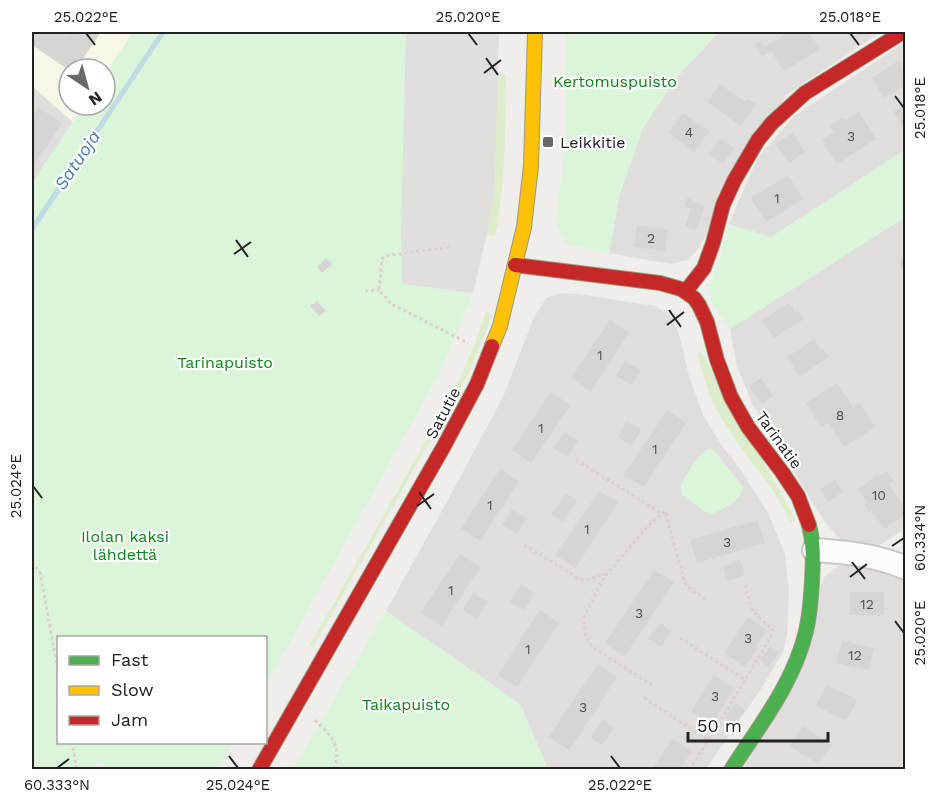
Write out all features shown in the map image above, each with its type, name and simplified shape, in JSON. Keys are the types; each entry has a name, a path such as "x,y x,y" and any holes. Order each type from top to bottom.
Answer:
{"street":[{"name":"Satutie","path":"259,770 444,446 477,384 500,326 524,227 531,166 535,32"},
{"path":"515,265 651,283 686,291 704,268 723,205 734,181 758,140 772,123 805,93 903,32"},
{"name":"Tarinatie","path":"686,291 697,301 705,315 724,382 736,408 798,498 806,517 814,550 811,603 805,638 800,652 785,686 731,770"},
{"path":"814,550 878,558 906,568"}],"path":[{"path":"449,247 386,256 382,259 379,290 392,304 469,344 466,352"},
{"path":"365,291 379,290"},
{"path":"576,460 661,513"},
{"path":"651,685 592,647 585,634 584,617 607,574 648,526 665,511 686,586 706,600"},
{"path":"524,545 580,579 586,580 607,574"},
{"path":"32,562 40,573 57,665"},
{"path":"689,770 771,637 773,629 759,619 750,607 745,585"},
{"path":"680,638 744,680"},
{"path":"644,698 708,741"},
{"path":"72,744 76,770"}],"shaded area":[{"path":"32,32 133,32 116,57 57,57 57,108 32,86"},
{"path":"406,32 499,32 495,187 488,230 473,293 402,284 401,232"},
{"path":"719,32 881,32 786,95 696,252 687,260 670,264 609,253 620,193 643,128 677,77"},
{"path":"905,42 905,150 771,237 729,224 757,159 794,116"},
{"path":"32,86 57,108 57,117 67,117 73,122 32,183"},
{"path":"905,217 905,529 878,546 842,541 824,521 752,404 737,366 730,329"},
{"path":"561,293 655,306 672,316 703,415 769,515 785,554 789,592 787,635 783,652 761,689 706,769 548,769 520,704 386,611 503,397 534,317 546,298"},
{"path":"845,562 871,568 905,582 905,769 743,770 825,576"}],"green space":[{"name":"Tarinapuisto","path":"133,32 406,32 402,284 473,293 441,370 267,683 267,636 57,636 57,744 232,744 217,769 109,769 99,761 92,769 32,770 32,183 76,117 117,117 116,57"},
{"name":"Kertomuspuisto","path":"566,32 719,32 677,77 643,128 620,193 609,253 567,244 556,223 566,139"},
{"path":"506,75 504,156 495,236 487,235 495,187 498,76"},
{"path":"905,150 905,217 730,329 712,303 708,291 721,257 729,224 771,237"},
{"path":"486,312 493,314 469,373 313,647 310,645 454,392"},
{"path":"701,351 796,520 791,522 772,489 719,414 710,396 697,354"},
{"path":"709,449 714,450 743,487 739,496 727,507 712,514 682,495 681,485 700,455"},
{"name":"Taikapuisto","path":"386,611 520,704 548,769 293,769"}],"building":[{"path":"32,32 61,32 66,35 68,32 101,32 84,57 57,57 57,62 32,45"},
{"path":"787,32 809,32 820,49 784,71 771,51 762,56 755,45 760,42 764,48"},
{"path":"898,61 906,73 906,94 901,87 884,98 872,78"},
{"path":"720,84 745,102 747,99 756,104 741,126 707,102"},
{"path":"906,105 906,132 893,112"},
{"path":"38,107 62,123 32,169 32,117"},
{"path":"859,112 876,139 837,164 822,140 834,132 830,125 843,117 846,120"},
{"path":"683,113 709,131 694,152 669,133"},
{"path":"792,133 805,152 789,163 776,144"},
{"path":"720,138 734,148 723,164 709,154"},
{"path":"788,175 803,199 766,222 751,198"},
{"path":"687,198 705,206 696,230 685,226 691,209 684,206"},
{"path":"637,225 668,230 665,251 634,247"},
{"path":"906,257 906,274 898,262"},
{"path":"326,258 332,264 322,273 317,267"},
{"path":"317,301 326,311 319,316 310,306"},
{"path":"789,303 804,319 774,338 762,320"},
{"path":"610,320 629,333 591,391 571,378"},
{"path":"814,339 829,357 799,376 787,357"},
{"path":"625,361 641,370 632,385 616,376"},
{"path":"761,378 773,396 762,404 749,386"},
{"path":"837,383 853,407 860,403 875,427 844,447 828,423 821,427 806,403"},
{"path":"551,392 570,405 531,463 512,450"},
{"path":"667,410 686,423 644,487 624,475"},
{"path":"626,422 641,430 632,445 618,437"},
{"path":"564,432 578,441 568,457 553,448"},
{"path":"500,469 519,482 480,541 461,528"},
{"path":"887,471 893,481 889,484 901,503 906,500 906,514 884,528 871,510 869,512 864,504 867,502 858,489 872,478"},
{"path":"835,480 843,492 828,502 820,489"},
{"path":"599,491 618,503 575,568 556,555"},
{"path":"566,493 577,501 563,522 552,514"},
{"path":"512,509 527,518 517,534 502,525"},
{"path":"758,520 765,543 697,563 690,540"},
{"path":"460,554 480,567 441,626 421,613"},
{"path":"740,560 745,575 727,581 723,566"},
{"path":"654,570 674,582 625,656 605,643"},
{"path":"521,585 534,593 524,610 510,601"},
{"path":"850,592 884,592 884,615 850,615"},
{"path":"474,593 488,602 477,619 463,610"},
{"path":"540,610 559,623 517,687 498,675"},
{"path":"748,617 767,630 745,667 724,653"},
{"path":"660,624 671,631 661,647 649,639"},
{"path":"842,640 874,648 869,670 836,663"},
{"path":"770,646 779,652 769,667 760,660"},
{"path":"598,664 617,677 569,750 549,737"},
{"path":"714,675 734,688 712,725 691,711"},
{"path":"827,685 857,700 846,721 816,706"},
{"path":"735,703 745,710 735,724 725,718"},
{"path":"603,720 614,728 602,745 591,738"},
{"path":"803,726 831,745 818,764 790,746"},
{"path":"672,739 692,751 681,768 684,770 652,770"}],"waterway":[{"name":"Satuoja","path":"32,229 163,32"}],"traffic: fast":[{"path":"731,770 774,704 800,650 807,625 811,594 813,553 809,525"}],"traffic: slow":[{"path":"492,346 500,326 524,227 531,166 535,32"}],"traffic: jam":[{"path":"686,291 704,268 723,205 734,181 758,140 772,123 805,93 903,32"},
{"path":"515,265 660,283 681,289 694,298 707,322 717,360 731,397 748,427 798,496 809,525"},
{"path":"259,770 444,446 477,384 492,346"}],"place":[{"name":"Leikkitie","path":"548,142"}],"park label":[{"name":"Ilolan kaksi lähdettä","path":"125,545"}]}
